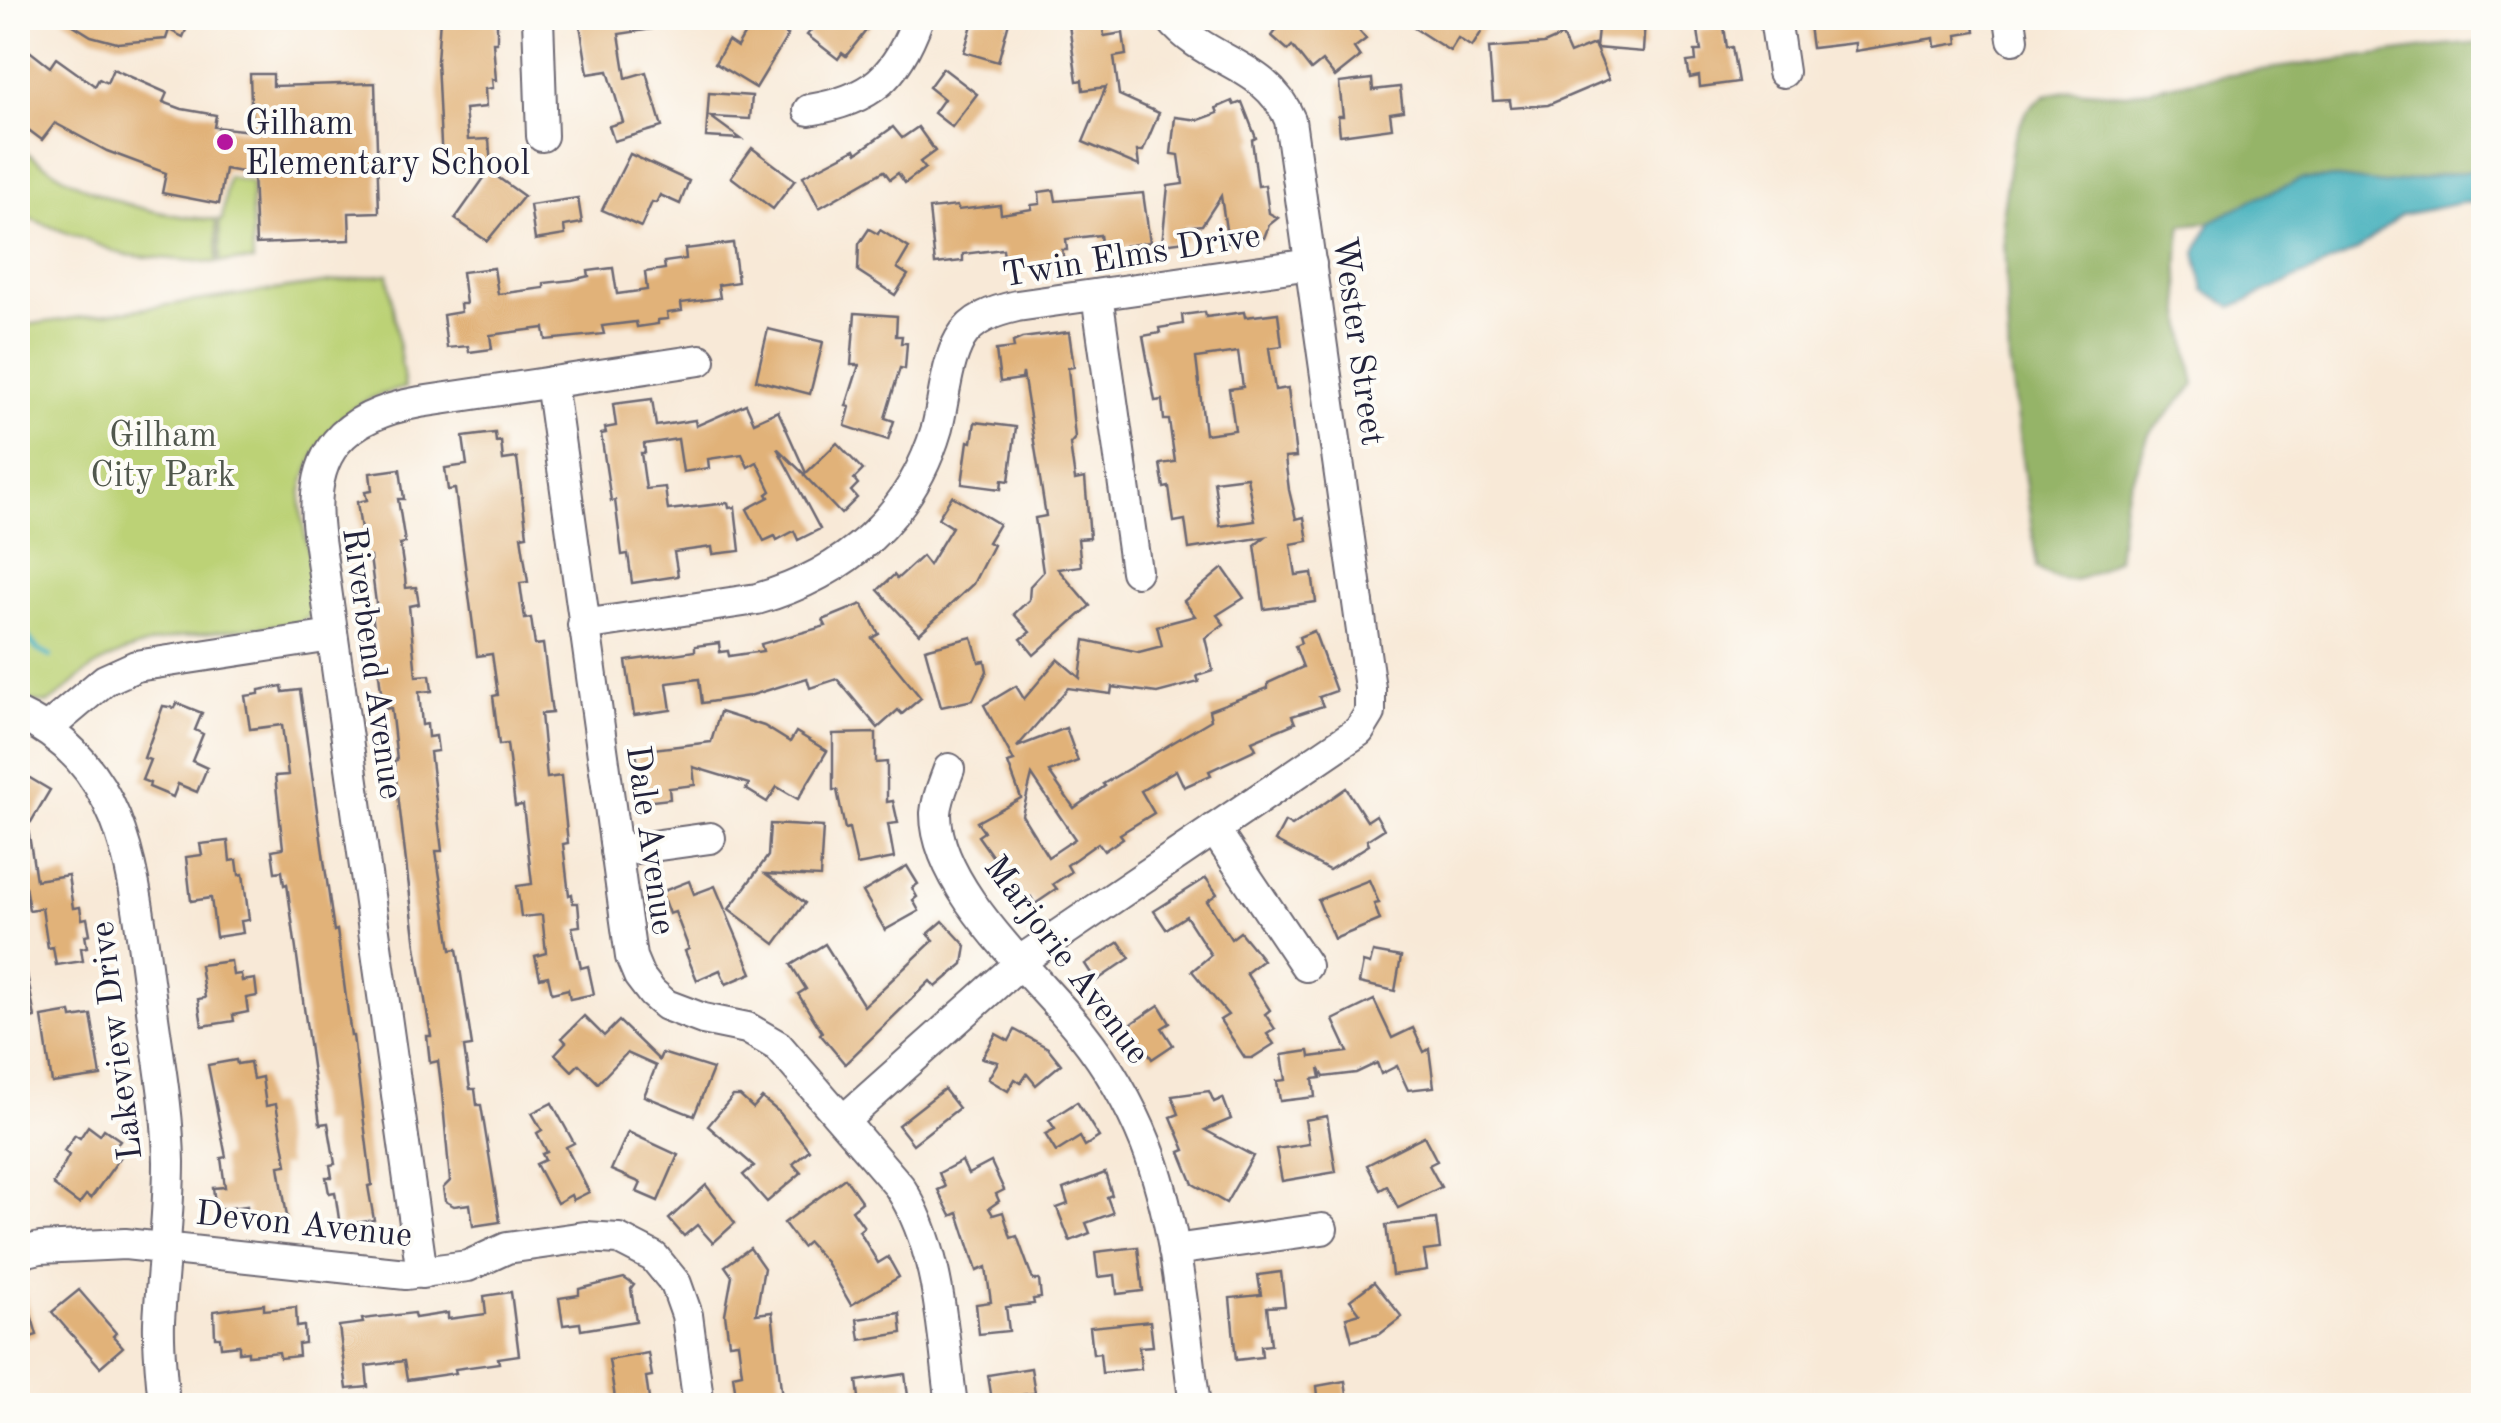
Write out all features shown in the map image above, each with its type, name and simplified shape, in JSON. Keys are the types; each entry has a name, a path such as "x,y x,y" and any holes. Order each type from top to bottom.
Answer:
{"street":[{"path":"538,18 542,136"},
{"path":"809,110 841,105 877,86 900,58 918,18"},
{"name":"Wester Street","path":"1170,18 1188,53 1253,72 1284,106 1294,133 1370,688 1370,713 1359,731 1214,829"},
{"path":"1775,18 1783,72"},
{"name":"Twin Elms Drive","path":"584,625 758,599 802,584 847,559 874,537 911,488 935,435 960,338 1000,310 1311,264"},
{"path":"1097,295 1136,571"},
{"name":"Riverbend Avenue","path":"422,1273 332,636 315,490 323,463 338,441 365,418 393,408 700,360"},
{"name":"Dale Avenue","path":"551,382 616,851 632,957 639,976 652,993 686,1014 747,1028 778,1046 899,1186 921,1226 933,1270 952,1406"},
{"path":"48,728 105,680 136,666 155,660 332,636"},
{"name":"Lakeview Drive","path":"18,714 48,728 94,776 122,833 130,865 168,1120 159,1339 164,1406"},
{"name":"Marjorie Avenue","path":"950,769 936,813 947,856 968,896 1019,963 1080,1031 1120,1090 1157,1175 1174,1250 1195,1406"},
{"path":"844,1120 1019,963 1214,829 1306,966"},
{"path":"616,851 710,838"},
{"path":"1174,1250 1322,1229"},
{"name":"Devon Avenue","path":"18,1253 82,1245 165,1247 393,1274 468,1266 507,1248 586,1238 619,1239 654,1258 683,1298 699,1406"}],"green space":[{"path":"2483,43 2483,169 2385,184 2338,178 2252,200 2210,222 2182,225 2179,285 2195,385 2149,434 2124,501 2117,559 2078,579 2059,579 2037,568 2009,362 2003,210 2013,141 2026,111 2045,95 2073,90 2126,94 2208,77"},
{"path":"18,146 64,177 111,199 161,213 216,220 217,263 124,255 18,214"},
{"path":"228,177 251,182 253,261 220,262 219,220"},
{"name":"Gilham City Park","path":"388,274 405,388 351,410 331,429 309,467 301,507 312,576 311,615 298,623 195,634 145,645 91,669 48,703 34,702 18,694 18,326"}],"water":[{"path":"2483,169 2483,202 2401,215 2357,251 2232,307 2204,291 2196,253 2210,222 2252,200 2301,179 2338,178 2385,184"}],"building":[{"path":"62,18 191,18 183,37 169,30 166,39 117,43 91,36"},
{"path":"440,18 497,18 497,42 493,42 496,80 492,79 493,88 485,89 486,107 465,109 468,140 489,139 491,168 465,169 465,163 442,165 437,61"},
{"path":"579,18 665,18 666,27 619,34 626,78 646,72 662,127 614,141 609,126 623,122 608,71 588,74"},
{"path":"754,18 788,35 756,88 715,63 728,41 737,47"},
{"path":"821,18 876,18 846,56 842,53 838,59 807,35"},
{"path":"974,18 1010,18 998,62 964,52"},
{"path":"1068,18 1102,18 1104,36 1123,33 1126,55 1114,57 1119,95 1159,113 1143,151 1137,151 1139,166 1083,142 1106,87 1083,90 1082,80 1077,81"},
{"path":"1261,18 1348,18 1366,39 1354,48 1360,57 1335,77 1322,61 1311,70 1292,46 1288,50 1272,36 1276,31"},
{"path":"1421,18 1477,18 1487,23 1472,47 1458,38 1450,51 1414,28"},
{"path":"1599,18 1645,18 1643,52 1596,48"},
{"path":"1808,18 1973,18 1975,32 1957,35 1958,43 1935,47 1934,38 1855,51 1855,43 1812,48"},
{"path":"1724,26 1738,82 1700,87 1699,76 1690,78 1687,62 1696,61 1695,51 1701,51 1698,30"},
{"path":"1562,36 1570,54 1594,44 1609,79 1548,105 1511,108 1510,100 1493,101 1489,48 1544,44"},
{"path":"18,42 50,67 56,58 95,86 99,79 107,83 113,69 167,93 163,102 216,115 214,127 252,131 250,74 273,74 273,86 375,83 379,212 349,213 350,240 256,244 253,174 225,169 219,204 162,193 166,173 107,151 55,123 42,140 18,122"},
{"path":"943,68 977,94 952,127 934,113 944,99 929,87"},
{"path":"1372,79 1373,90 1400,87 1403,111 1390,113 1392,128 1340,135 1338,116 1343,116 1339,83"},
{"path":"709,93 752,96 750,119 711,117 741,139 706,137"},
{"path":"1232,101 1234,105 1242,102 1256,138 1252,140 1258,186 1265,185 1269,213 1278,218 1269,225 1264,238 1228,243 1221,196 1202,225 1184,227 1186,241 1162,244 1168,186 1183,184 1179,155 1171,154 1175,117 1199,120 1218,113 1216,108"},
{"path":"893,127 902,138 918,127 935,151 920,162 925,168 905,183 898,173 890,179 884,171 819,208 803,176 855,149 857,153"},
{"path":"752,148 795,180 773,209 731,177"},
{"path":"630,154 689,181 680,204 660,195 656,203 652,202 641,227 602,210"},
{"path":"489,171 524,196 487,241 455,219"},
{"path":"1054,190 1056,201 1143,193 1150,242 1103,255 1100,235 1066,239 1064,259 1005,266 1003,249 963,254 963,261 935,264 929,209 1000,205 1001,214 1032,209 1031,205 1040,204 1039,192"},
{"path":"578,198 582,223 564,226 565,235 535,240 530,205"},
{"path":"869,229 878,234 880,230 909,248 897,268 908,275 895,295 858,271 859,244"},
{"path":"733,243 738,282 718,285 720,298 681,303 682,311 667,313 668,319 658,320 658,324 602,326 604,334 546,340 544,328 490,335 492,349 469,352 468,346 447,348 443,315 461,312 460,304 466,304 462,272 494,268 498,294 544,288 544,283 572,280 589,276 588,271 613,268 617,294 647,290 645,272 665,269 664,262 686,259 685,249"},
{"path":"1205,312 1206,317 1244,312 1245,317 1278,313 1282,346 1269,348 1275,390 1288,388 1296,457 1285,458 1289,490 1296,519 1304,517 1308,541 1291,544 1296,575 1312,573 1316,602 1264,609 1255,545 1265,537 1189,549 1185,520 1174,522 1169,487 1164,488 1160,464 1175,462 1169,420 1164,420 1162,400 1155,401 1143,336 1160,333 1159,328 1183,324 1182,315","holes":["1238,352 1243,387 1229,389 1235,430 1205,434 1196,358","1247,477 1255,521 1220,526 1214,481"]},
{"path":"855,313 897,316 896,336 902,336 901,343 907,343 905,369 900,368 885,418 894,421 888,440 845,426 850,407 846,406 859,365 851,365"},
{"path":"768,329 823,342 810,394 756,380"},
{"path":"1069,332 1074,367 1068,368 1075,438 1070,444 1075,480 1085,478 1090,538 1078,539 1081,566 1058,569 1090,606 1034,655 1021,639 1030,632 1014,614 1029,600 1030,586 1043,572 1035,518 1046,516 1023,373 1022,379 1000,382 996,350 1014,348 1013,342 1022,338"},
{"path":"652,399 656,426 695,420 696,426 746,404 754,422 778,411 806,473 777,448 820,529 798,540 794,531 777,540 775,536 764,541 747,509 769,497 771,491 757,462 748,467 742,454 708,459 709,468 683,472 678,439 644,444 645,453 641,453 646,489 665,487 668,510 728,503 729,508 735,507 740,551 713,554 712,547 674,552 678,576 632,583 628,554 622,555 601,434 606,433 605,428 616,426 613,404"},
{"path":"975,422 1016,427 1009,481 1002,480 1001,489 962,484"},
{"path":"495,433 496,442 501,441 503,460 517,458 527,535 521,536 528,582 520,583 525,619 531,618 535,645 543,644 552,713 541,714 547,778 561,776 569,895 572,894 573,903 578,903 580,926 572,927 581,968 588,966 594,994 570,999 568,989 552,993 548,976 540,978 535,956 546,953 542,915 521,917 517,886 532,884 523,805 515,806 507,744 499,745 492,654 477,656 455,489 448,490 445,468 467,465 463,437"},
{"path":"837,443 863,470 854,479 858,484 851,491 857,498 841,514 804,475"},
{"path":"400,469 404,499 398,499 405,543 400,544 406,588 416,587 419,604 409,606 416,676 430,675 432,691 419,692 422,725 427,724 428,737 436,736 438,751 430,752 442,851 436,851 451,950 457,949 472,1046 464,1047 470,1089 475,1089 477,1105 481,1105 500,1222 473,1226 470,1204 454,1206 445,1201 443,1188 450,1181 438,1061 430,1063 427,1036 431,1036 416,946 391,708 383,709 372,612 377,611 357,502 367,500 365,492 372,491 370,473"},
{"path":"952,496 999,524 973,584 919,634 878,590 922,556 929,565 952,527 938,518"},
{"path":"1223,568 1244,598 1217,615 1224,624 1205,638 1213,671 1197,676 1199,682 1157,693 1112,687 1111,694 1068,688 1017,747 1066,728 1078,761 1049,772 1074,808 1103,784 1211,720 1209,710 1268,688 1268,683 1303,667 1295,646 1301,643 1299,637 1314,631 1336,691 1319,697 1323,706 1292,716 1295,723 1252,741 1256,749 1209,771 1211,775 1184,787 1176,770 1141,791 1154,813 1120,834 1123,838 1104,851 1098,843 1067,865 1071,872 1053,884 1057,889 1035,904 1031,897 1024,901 978,836 984,832 977,822 1021,798 1008,763 1014,761 984,705 1016,686 1024,699 1058,659 1080,678 1085,640 1139,652 1162,646 1157,626 1195,616 1184,601","holes":["1032,775 1075,839 1048,857 1022,815"]},
{"path":"862,604 879,634 872,638 921,698 902,714 898,710 878,728 837,679 810,688 807,678 749,696 702,703 699,679 667,683 671,710 634,715 626,661 695,651 695,646 719,643 720,652 728,651 729,656 763,651 761,644 826,626 823,620"},
{"path":"972,637 979,662 985,661 987,671 973,700 941,707 925,649"},
{"path":"282,686 283,692 300,690 372,1185 368,1186 374,1220 340,1226 335,1192 329,1193 326,1177 332,1177 330,1165 335,1164 328,1123 320,1124 287,884 284,885 282,871 275,872 272,850 283,848 275,776 288,775 282,725 250,729 245,696"},
{"path":"177,703 202,713 195,730 203,734 192,761 207,768 197,792 178,784 173,797 142,780 150,760 144,758 163,706 175,708"},
{"path":"720,712 764,726 790,742 796,732 827,751 798,799 777,787 767,802 746,789 749,784 693,767 695,785 669,788 670,799 643,802 636,751 711,742"},
{"path":"876,733 876,763 887,762 887,802 893,801 898,823 888,824 894,858 857,865 837,790 833,790 833,734"},
{"path":"18,771 50,790 31,822 18,814"},
{"path":"1346,788 1367,821 1376,815 1384,829 1367,840 1369,845 1329,870 1275,841 1285,822 1292,826"},
{"path":"27,822 36,880 68,875 73,908 80,907 82,919 87,918 90,934 85,935 87,947 81,948 83,961 56,965 53,947 48,948 42,908 29,910 25,886 18,888 18,823"},
{"path":"770,824 823,827 820,877 766,874 805,903 775,944 729,909 768,856"},
{"path":"228,841 230,861 237,860 239,875 243,874 249,920 241,921 243,933 216,937 211,898 191,901 186,857 202,855 200,844"},
{"path":"907,866 918,884 912,888 919,911 885,930 863,892"},
{"path":"1206,878 1217,894 1207,901 1231,939 1240,932 1263,960 1246,973 1270,1010 1265,1014 1275,1029 1267,1034 1274,1044 1252,1058 1245,1058 1220,1020 1228,1015 1192,971 1211,955 1186,916 1166,929 1154,911"},
{"path":"1369,880 1379,903 1374,904 1380,920 1334,939 1318,900"},
{"path":"689,881 694,894 715,886 752,973 726,984 720,970 697,980 675,912 669,914 661,892"},
{"path":"943,921 966,946 963,964 936,987 930,981 845,1064 820,1034 798,994 806,989 791,965 825,944 864,1006 934,940 928,934"},
{"path":"1119,942 1130,958 1096,981 1085,964"},
{"path":"1373,952 1401,957 1395,991 1359,983 1363,962 1370,964"},
{"path":"231,961 233,975 241,974 242,981 255,979 257,996 246,998 248,1012 233,1015 234,1021 202,1026 198,999 205,998 200,965"},
{"path":"26,968 35,1018 18,1021 18,969"},
{"path":"1374,1000 1392,1038 1413,1028 1424,1052 1429,1049 1434,1087 1408,1090 1397,1066 1381,1074 1377,1063 1356,1073 1324,1077 1319,1068 1321,1078 1313,1079 1315,1097 1280,1101 1277,1081 1286,1080 1282,1055 1309,1051 1310,1057 1348,1052 1333,1020"},
{"path":"1159,1005 1170,1023 1162,1028 1173,1045 1152,1059 1139,1039 1129,1045 1120,1031"},
{"path":"71,1012 72,1018 91,1015 101,1076 52,1083 42,1017"},
{"path":"584,1016 604,1036 619,1021 659,1060 662,1053 713,1069 694,1116 644,1096 656,1066 627,1053 598,1083 579,1064 572,1071 555,1054 566,1042 562,1038"},
{"path":"1015,1030 1048,1048 1061,1064 1036,1085 1027,1074 1021,1083 1015,1079 1008,1091 988,1079 998,1062 982,1058 996,1034 1009,1041"},
{"path":"236,1060 237,1064 250,1062 253,1079 262,1077 266,1106 276,1104 287,1165 279,1166 288,1223 257,1228 256,1221 249,1222 247,1206 216,1210 213,1188 225,1187 221,1158 226,1157 208,1065"},
{"path":"944,1089 959,1108 913,1144 898,1125"},
{"path":"1209,1091 1214,1102 1223,1098 1231,1119 1205,1130 1253,1156 1226,1203 1193,1184 1180,1152 1185,1150 1171,1117 1179,1114 1172,1096"},
{"path":"733,1096 740,1096 753,1108 762,1098 780,1113 809,1150 793,1164 801,1173 767,1202 743,1175 754,1166 708,1126"},
{"path":"1077,1102 1099,1137 1085,1146 1080,1137 1056,1152 1045,1134 1055,1129 1049,1120"},
{"path":"552,1103 574,1143 566,1147 589,1192 573,1200 571,1195 557,1203 536,1164 545,1160 542,1154 547,1152 537,1133 542,1130 532,1113"},
{"path":"1327,1116 1336,1172 1282,1181 1276,1149 1309,1144 1305,1120"},
{"path":"88,1126 100,1135 104,1129 120,1140 113,1149 122,1155 91,1198 86,1195 79,1204 53,1185 69,1155 64,1151 75,1135 80,1138"},
{"path":"628,1132 678,1155 658,1201 637,1192 641,1183 611,1170"},
{"path":"1424,1136 1437,1161 1429,1165 1441,1187 1398,1208 1387,1186 1380,1190 1367,1165"},
{"path":"962,1161 968,1174 991,1162 1004,1190 996,1194 999,1201 989,1208 993,1215 1003,1212 1011,1238 1017,1236 1033,1280 1039,1280 1041,1298 1033,1299 1034,1304 1006,1307 1009,1331 979,1334 976,1304 991,1302 986,1267 977,1271 958,1213 951,1216 938,1190 945,1187 939,1173"},
{"path":"1105,1173 1113,1213 1086,1223 1090,1233 1070,1241 1057,1208 1068,1204 1063,1189"},
{"path":"845,1178 862,1202 852,1210 864,1227 859,1231 878,1263 888,1257 899,1277 851,1305 826,1262 808,1242 802,1247 784,1223"},
{"path":"706,1185 735,1223 713,1243 697,1225 684,1236 669,1219"},
{"path":"1436,1219 1440,1249 1424,1251 1427,1270 1392,1275 1386,1225"},
{"path":"1138,1247 1143,1291 1117,1294 1115,1275 1098,1277 1095,1252"},
{"path":"750,1248 764,1268 756,1314 772,1312 783,1406 745,1406 743,1395 736,1396 733,1375 742,1373 738,1342 729,1343 725,1314 732,1276 725,1266"},
{"path":"1281,1272 1285,1306 1267,1307 1271,1345 1261,1346 1262,1357 1236,1360 1230,1298 1261,1295 1258,1275"},
{"path":"624,1278 634,1285 631,1289 636,1321 581,1330 580,1323 563,1325 559,1298 579,1295 579,1289"},
{"path":"1374,1282 1402,1317 1380,1334 1352,1341 1346,1317 1360,1313 1350,1300"},
{"path":"18,1284 22,1284 37,1335 18,1341"},
{"path":"79,1290 116,1333 113,1336 123,1347 100,1367 52,1312"},
{"path":"511,1292 519,1355 498,1358 499,1363 455,1369 456,1373 407,1380 404,1361 366,1366 368,1387 347,1389 339,1326 414,1313 415,1318 448,1313 448,1319 486,1314 484,1296"},
{"path":"264,1304 264,1310 296,1307 297,1327 304,1326 305,1343 298,1344 299,1356 280,1358 279,1352 248,1355 248,1351 239,1352 239,1345 221,1347 220,1337 215,1337 214,1311"},
{"path":"900,1313 902,1333 860,1340 857,1319"},
{"path":"1150,1321 1153,1346 1139,1347 1141,1369 1102,1373 1100,1353 1093,1354 1090,1327"},
{"path":"648,1353 652,1376 646,1377 649,1399 616,1404 609,1360"},
{"path":"1031,1368 1035,1393 992,1400 988,1375"},
{"path":"905,1374 909,1403 860,1406 857,1381"},
{"path":"1345,1381 1349,1406 1319,1406 1317,1386"}],"waterway":[{"path":"18,625 37,649 50,656"}],"place":[{"name":"Gilham Elementary School","path":"225,142"}]}
